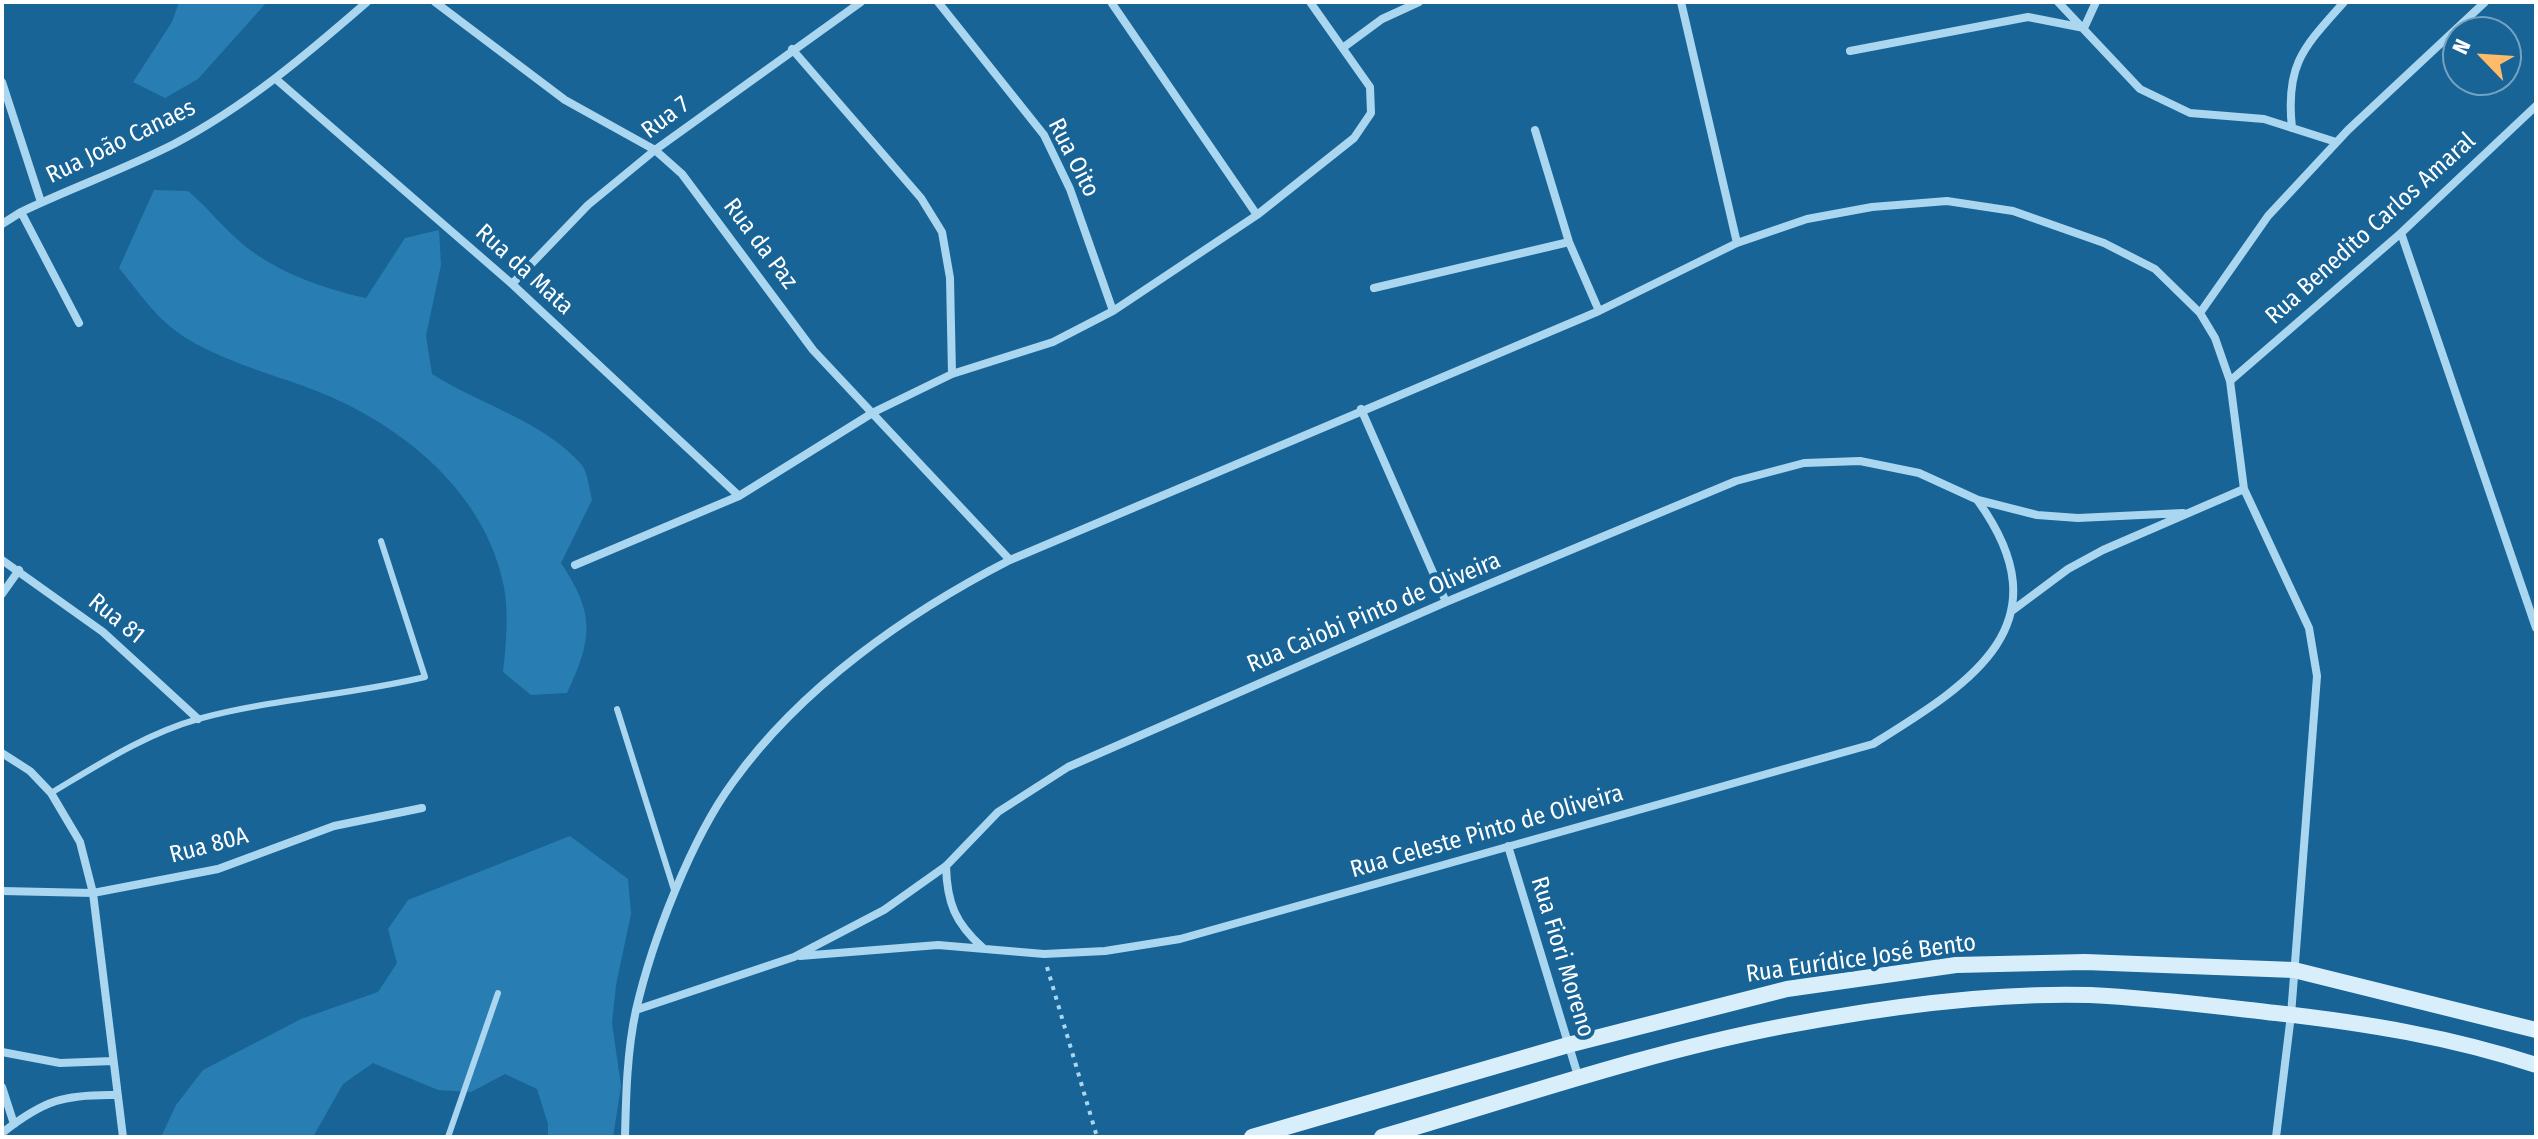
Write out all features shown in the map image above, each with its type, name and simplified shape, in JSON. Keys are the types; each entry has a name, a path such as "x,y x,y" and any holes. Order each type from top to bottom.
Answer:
{"street":[{"name":"Rua João Canaes","path":"2,224 41,202 173,144 277,80 367,2"},
{"name":"Rua da Paz","path":"435,2 565,100 655,150 682,174 813,350 1010,560"},
{"name":"Rua 7","path":"512,284 588,205 655,150 861,2"},
{"name":"Rua Oito","path":"938,2 1044,135 1070,189 1113,311"},
{"path":"1111,2 1257,215"},
{"path":"575,565 739,496 874,412 952,374 1053,342 1113,311 1257,215 1354,138 1371,113 1370,87 1310,2"},
{"path":"1344,47 1382,19 1419,2"},
{"path":"1681,2 1737,243"},
{"path":"2058,2 2140,89 2190,113 2264,119 2336,142"},
{"path":"2084,28 2096,2"},
{"path":"2292,128 2288,91 2305,45 2344,2"},
{"path":"2200,313 2268,216 2336,142 2485,2"},
{"path":"1850,51 2028,17 2084,28"},
{"path":"792,49 921,198 942,232 950,278 952,374"},
{"name":"Rua da Mata","path":"277,80 512,284 739,496"},
{"path":"2,82 41,202"},
{"name":"Rua Benedito Carlos Amaral","path":"2230,381 2401,233 2536,106"},
{"path":"1535,130 1569,242 1599,311"},
{"path":"625,1137 626,1090 636,1010 675,893 732,783 802,702 953,589 1010,560 1361,409 1599,311 1737,243 1807,219 1872,207 1960,203 2013,211 2104,243 2155,269 2200,313 2215,338 2230,381 2244,489 2309,628 2317,676 2291,1015 2276,1137"},
{"path":"21,212 79,323"},
{"path":"2401,233 2536,628"},
{"path":"1374,288 1569,242"},
{"path":"1361,409 1446,602"},
{"name":"Rua Caiobi Pinto de Oliveira","path":"636,1010 794,957 884,910 946,866 998,812 1068,767 1446,602 1736,481 1804,463 1860,461 1919,473 1978,500 2037,515 2078,518 2183,513"},
{"name":"Rua Caiobi Pinto de Oliveira","path":"2013,610 2068,569 2183,513 2244,489"},
{"path":"1978,500 1999,531 2007,554 2013,610"},
{"name":"Rua 81","path":"2,560 103,632 198,719"},
{"path":"2,594 19,570"},
{"name":"Rua Celeste Pinto de Oliveira","path":"794,957 900,947 983,948 1044,954 1105,951 1180,939 1873,744 1946,698 1984,665 2013,610"},
{"path":"2,753 30,771 51,793 80,842 93,893 123,1137"},
{"name":"Rua 80A","path":"2,891 93,893 218,869 334,826 422,808"},
{"name":"Rua Fiori Moreno","path":"1508,846 1579,1079"},
{"path":"946,866 947,896 953,916 983,948"},
{"name":"Rua Eurídice José Bento","path":"1252,1137 1568,1045 1787,989 1956,965 2085,962 2294,970 2536,1030"},
{"path":"1382,1137 1579,1079 1782,1026 1952,1001 2088,995 2291,1015 2378,1025 2489,1049 2536,1065"},
{"path":"2,1052 60,1063 113,1061"},
{"path":"2,1087 14,1124"},
{"path":"2,1133 31,1110 57,1098 117,1095"}],"lane":[{"path":"51,793 152,736 198,719 369,691 425,677 381,541"},
{"path":"617,709 675,893"},
{"path":"448,1137 498,993"}],"path":[{"path":"1044,954 1097,1137"}],"shaded area":[{"path":"179,2 267,2 198,79 165,98 133,82 172,22"},
{"path":"154,190 188,191 237,239 265,260 315,284 366,298 405,238 439,230 441,265 426,336 432,374 548,436 581,464 587,476 592,500 561,563 580,597 586,626 582,657 567,693 531,695 503,672 506,608 504,587 494,553 479,521 459,492 434,465 377,421 346,404 228,359 195,343 171,327 147,303 119,268"},
{"path":"570,836 628,879 631,914 616,985 612,1023 621,1086 613,1137 548,1137 548,1124 537,1089 505,1074 471,1092 438,1090 373,1063 343,1084 313,1137 161,1137 176,1105 203,1070 301,1019 378,992 397,963 388,929 408,900"}]}
